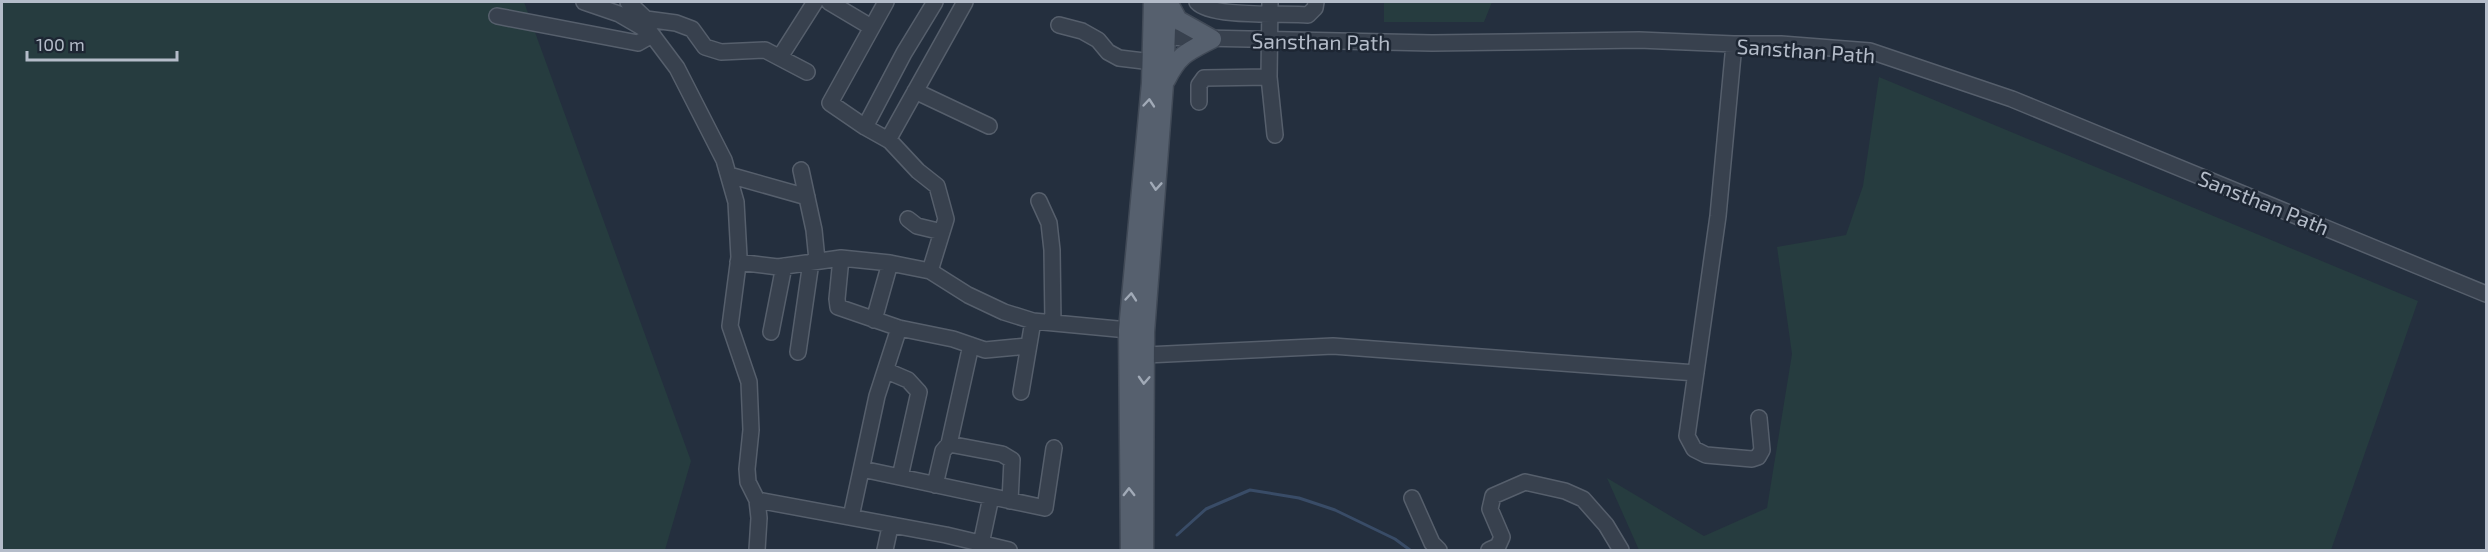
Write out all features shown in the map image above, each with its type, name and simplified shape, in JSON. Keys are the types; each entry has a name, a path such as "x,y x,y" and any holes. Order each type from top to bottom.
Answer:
{"main road":[{"path":"1144,550 1145,332 1164,84 1157,2"},
{"path":"1157,2 1178,20 1212,39"},
{"path":"1130,550 1128,330 1152,62 1159,38"},
{"path":"1164,84 1175,62 1185,53 1212,39"}],"street":[{"path":"584,2 619,14 648,28 676,23 692,28 705,47 721,52 765,50 807,72"},
{"path":"628,2 677,68 724,160 736,202 738,262 730,326 748,382 751,429 747,470 748,482 757,500 759,518 757,550"},
{"path":"780,57 815,2"},
{"path":"829,2 872,27"},
{"path":"886,2 830,103 888,140 918,171 937,186 946,219 930,271"},
{"path":"865,127 904,53 935,2"},
{"path":"888,140 966,2"},
{"path":"1197,2 1202,7 1220,12 1270,7 1308,15 1315,8 1316,2"},
{"path":"1270,7 1269,77 1275,135"},
{"path":"497,16 639,43 648,28"},
{"path":"1059,25 1082,31 1098,40 1108,52 1119,58 1152,62"},
{"name":"Sansthan Path","path":"1159,38 1431,43 1639,40 1781,44 1870,51 2012,99 2487,294"},
{"path":"1734,44 1718,216 1687,436 1694,449 1706,455 1752,459 1762,450 1759,418"},
{"path":"1199,102 1198,85 1204,78 1269,77"},
{"path":"915,91 989,126"},
{"path":"798,352 814,261 807,197 801,170"},
{"path":"729,176 807,197"},
{"path":"1039,201 1049,223 1052,250 1053,323"},
{"path":"908,219 917,226 942,232"},
{"path":"738,262 784,266 841,258 890,263 930,271 968,295 1004,312 1033,321 1128,330"},
{"path":"841,258 838,307 899,328 985,350 1027,346"},
{"path":"874,320 890,263"},
{"path":"771,332 784,266"},
{"path":"1021,392 1033,321"},
{"path":"850,517 877,396 887,371 899,328"},
{"path":"935,485 939,463 949,444 971,345"},
{"path":"1146,355 1333,346 1696,373"},
{"path":"887,371 908,380 919,392 900,477"},
{"path":"949,444 1002,454 1012,460 1010,501"},
{"path":"862,469 1045,508 1054,448"},
{"path":"1489,550 1498,546 1502,537 1490,509 1493,496 1525,482 1565,491 1583,499 1606,525 1621,550"},
{"path":"981,544 991,497"},
{"path":"1412,498 1432,543 1439,550"},
{"path":"757,500 1009,550"},
{"path":"885,550 890,527"}],"green space":[{"path":"2,2 524,2 691,461 665,550 2,550"},
{"path":"1384,2 1492,2 1484,22 1384,22"},
{"path":"1879,77 2418,301 2331,550 1639,550 1607,478 1704,536 1767,508 1792,354 1777,247 1846,235 1863,186"}],"waterway":[{"path":"1177,535 1206,509 1250,490 1299,498 1335,510 1395,539 1410,550"}]}
